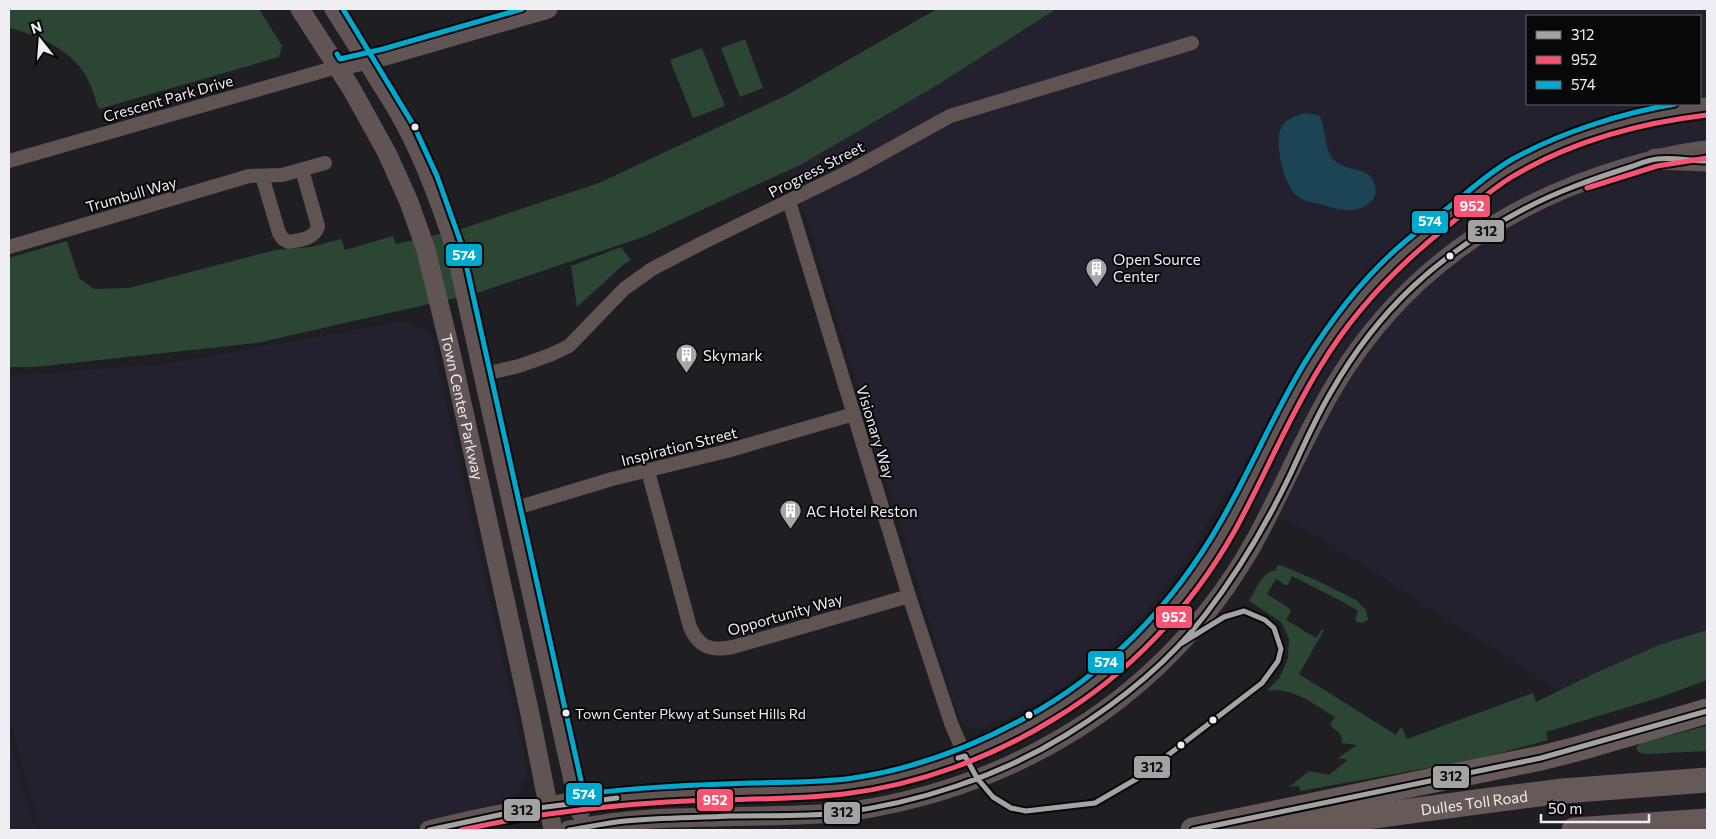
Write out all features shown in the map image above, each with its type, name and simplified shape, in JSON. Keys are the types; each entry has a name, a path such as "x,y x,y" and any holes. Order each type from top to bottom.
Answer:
{"highway":[{"path":"1193,830 1541,758 1707,711"},
{"name":"Dulles Toll Road","path":"1271,830 1498,798 1707,780"},
{"path":"1574,830 1707,821"}],"main road":[{"name":"Town Center Parkway","path":"300,9 351,88 387,153 409,202 426,250 452,356 553,830"},
{"name":"Town Center Parkway","path":"334,9 399,114 419,152 445,217 461,272 578,802 576,829"},
{"path":"336,67 548,9"},
{"path":"429,830 549,805 694,793 830,788 858,784 904,775 965,756 1051,713 1111,668 1139,642 1169,610 1195,578 1217,545 1303,379 1322,350 1372,285 1408,249 1511,169 1574,141 1634,121 1661,114 1707,107"},
{"path":"576,829 594,825 682,818 818,814 878,806 916,798 964,783 1032,754 1063,737 1124,694 1156,668 1204,617 1243,562 1289,476 1317,417 1336,384 1367,338 1408,291 1455,250 1495,224 1531,205 1582,182 1655,159 1707,150"},
{"path":"1655,159 1707,161"}],"street":[{"name":"Progress Street","path":"484,374 550,356 569,346 624,289 652,269 702,242 789,202 854,169 950,116 1192,43"},
{"name":"Crescent Park Drive","path":"9,161 336,67"},
{"name":"Trumbull Way","path":"9,247 249,176 282,175 325,163"},
{"path":"262,176 279,233 283,239 289,242 310,237 317,232 318,226 302,170"},
{"name":"Visionary Way","path":"789,202 909,596 950,723 965,756"},
{"name":"Inspiration Street","path":"513,509 612,480 727,451 854,414"},
{"name":"Opportunity Way","path":"648,471 690,626 696,640 707,646 720,650 733,647 909,596"}],"shaded area":[{"path":"1046,9 1707,9 1707,640 1564,694 1317,536 1226,492 1186,562 1143,615 1107,650 1065,686 1020,712 980,730 960,722 787,157"},
{"path":"404,321 431,334 528,772 518,794 476,811 404,830 40,830 9,717 9,376 166,364"},
{"path":"9,737 35,830 9,830"}],"green space":[{"path":"9,9 259,9 282,46 279,57 99,109 88,80 75,61 43,40 9,28"},
{"path":"937,9 1056,9 939,84 802,164 643,237 477,293 257,343 35,367 9,367 9,258 67,241 79,278 94,289 129,288 275,250 311,247 341,239 345,250 393,236 396,244 461,229 599,183 787,95"},
{"path":"745,39 763,88 740,97 721,48"},
{"path":"702,48 725,106 693,118 670,60"},
{"path":"621,247 631,260 624,264 577,307 571,266"},
{"path":"1277,565 1318,581 1356,600 1366,610 1368,620 1362,623 1355,621 1358,611 1341,601 1292,576 1288,585 1276,579 1267,594 1289,608 1291,611 1286,620 1316,638 1322,629 1324,630 1299,674 1396,735 1400,728 1402,728 1407,739 1533,693 1536,702 1659,645 1707,630 1707,680 1661,697 1546,732 1548,740 1478,759 1300,791 1299,786 1289,787 1309,771 1329,775 1348,760 1338,758 1357,745 1342,743 1341,735 1330,725 1335,717 1303,697 1286,691 1267,691 1280,677 1288,658 1289,639 1281,622 1249,601 1263,578 1271,571 1276,570"},
{"path":"1707,726 1707,751 1646,754 1638,752 1636,748 1643,742"}],"water":[{"path":"1305,113 1319,115 1329,151 1335,161 1340,165 1368,174 1372,179 1376,191 1375,197 1368,205 1351,210 1339,209 1303,200 1294,193 1282,167 1279,134 1283,124"}],"transit line":[{"name":"574","path":"343,9 414,126 437,176 462,246 584,794 667,787 827,781 875,774 919,763 962,748 1023,719 1054,701 1083,681 1136,634 1182,581 1221,521 1283,401 1314,347 1356,292 1391,254 1485,177 1511,160 1549,141 1591,125 1670,105"},
{"name":"574","path":"337,54 340,59 383,49 522,9"},
{"name":"952","path":"461,830 563,812 615,806 689,801 800,798 872,790 926,777 953,768 1030,733 1082,701 1108,681 1133,660 1178,613 1217,560 1234,532 1308,387 1333,347 1362,308 1412,256 1486,195 1510,178 1556,154 1581,144 1631,129 1707,115"},
{"name":"312","path":"569,830 611,823 665,818 812,815 869,808 928,795 985,776 1013,764 1066,735 1104,710 1141,681 1191,633 1205,615 1229,582 1262,529 1320,412 1350,362 1369,334 1414,286 1438,265 1493,226 1563,191 1644,162 1670,158 1707,161"},
{"name":"952","path":"1587,188 1657,166 1707,158"},
{"name":"312","path":"958,758 965,756 977,778 993,797 1011,808 1026,811 1095,803 1138,778 1262,683 1278,661 1281,649 1274,628 1265,620 1244,611 1224,617 1182,643"},
{"name":"312","path":"1193,830 1541,758 1707,711"},
{"name":"312","path":"429,830 522,810 617,798"}],"place":[{"name":"Open Source Center","path":"1097,287"},
{"name":"Skymark","path":"687,374"},
{"name":"AC Hotel Reston","path":"790,530"},
{"name":"Town Center Pkwy at Sunset Hills Rd","path":"566,713"}]}
